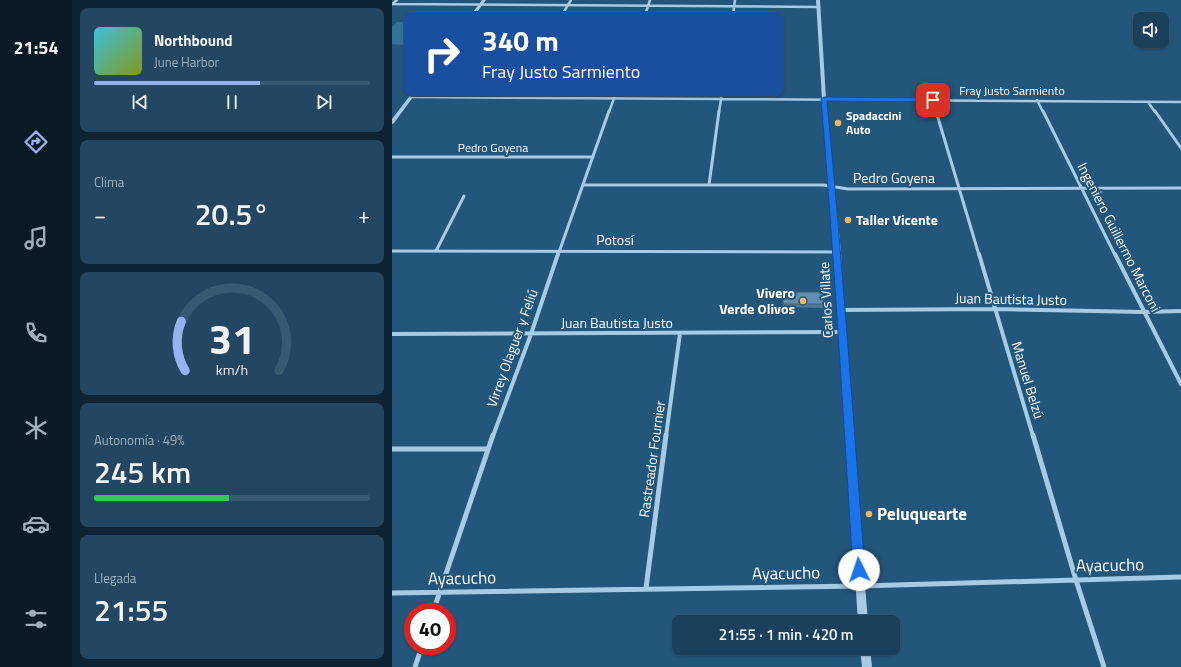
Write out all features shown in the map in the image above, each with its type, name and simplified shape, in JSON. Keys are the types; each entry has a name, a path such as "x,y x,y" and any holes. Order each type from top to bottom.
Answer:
{"street":[{"path":"392,4 397,0"},
{"path":"475,12 484,0"},
{"path":"564,12 571,0"},
{"path":"646,12 650,0"},
{"path":"733,12 735,0"},
{"name":"Carlos Villate","path":"818,0 824,99 838,252 842,332 862,615"},
{"path":"392,4 480,6 818,7"},
{"path":"392,122 411,96"},
{"name":"Fray Justo Sarmiento","path":"447,96 516,98 1181,102"},
{"name":"Virrey Olaguer y Feliú","path":"436,603 488,449 531,334 614,98"},
{"path":"709,185 722,99"},
{"name":"Manuel Belzú","path":"933,100 1076,580 1104,667"},
{"name":"Ingeniero Guillermo Marconi","path":"1037,100 1181,384"},
{"path":"1148,102 1181,148"},
{"name":"Pedro Goyena","path":"392,157 593,157"},
{"name":"Pedro Goyena","path":"583,185 822,185 848,189 1181,188"},
{"path":"436,251 464,196"},
{"name":"Potosí","path":"392,251 838,252"},
{"name":"Juan Bautista Justo","path":"841,310 996,309 1144,312 1181,311"},
{"name":"Juan Bautista Justo","path":"392,334 842,332"},
{"name":"Rastreador Fournier","path":"646,588 680,333"},
{"path":"392,449 488,449"},
{"name":"Ayacucho","path":"392,593 646,588 860,586 1181,578"},
{"path":"415,667 419,655"},
{"path":"866,655 867,667"}],"shaded area":[{"path":"397,22 404,22 404,45 392,44 392,27"}],"building":[{"name":"Vivero Verde Olivos","path":"783,292 824,292 824,304 783,304"}],"place":[{"name":"Spadaccini Auto","path":"838,123"},
{"name":"Taller Vicente","path":"848,220"},
{"name":"Vivero Verde Olivos","path":"803,301"},
{"name":"Peluquearte","path":"869,514"}],"route":[{"path":"859,570 842,332 838,252 824,99 933,100"}]}
